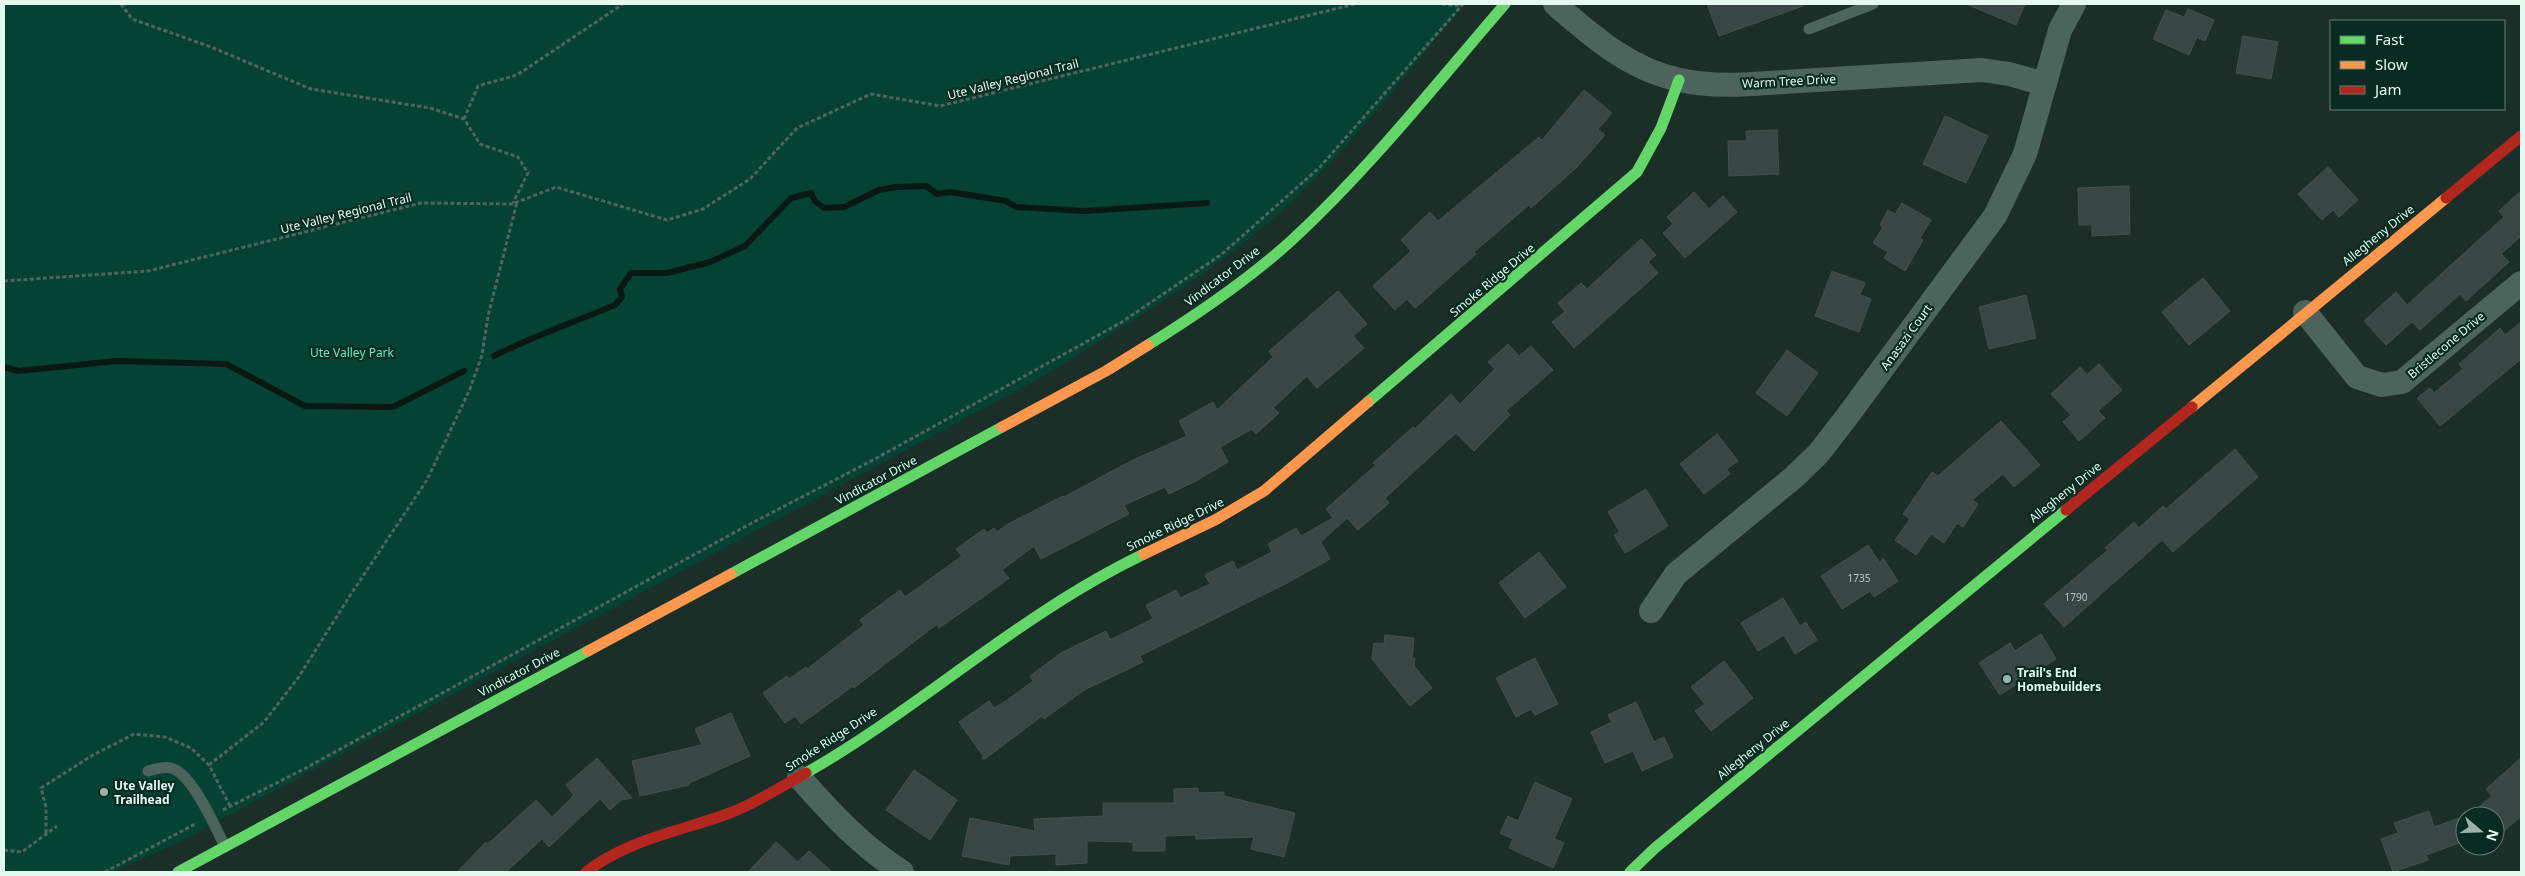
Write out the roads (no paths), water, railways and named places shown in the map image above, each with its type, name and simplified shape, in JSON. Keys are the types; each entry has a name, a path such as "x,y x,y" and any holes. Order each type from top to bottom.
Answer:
{"street":[{"name":"Vindicator Drive","path":"178,872 1106,371 1168,334 1266,261 1314,220 1356,175 1505,4"},
{"name":"Warm Tree Drive","path":"1555,4 1596,39 1625,58 1679,80 1710,84 1749,84 1982,70 2009,74 2045,84"},
{"name":"Anasazi Court","path":"1651,611 1676,574 1793,478 1818,454 1995,216 2025,154 2060,30 2074,4"},
{"name":"Smoke Ridge Drive","path":"586,872 619,851 651,836 721,817 749,805 799,777 911,703 1065,596 1114,569 1234,510 1264,491 1637,172 1662,126 1679,80"},
{"name":"Allegheny Drive","path":"1630,872 1655,848 2521,136"},
{"name":"Bristlecone Drive","path":"2305,312 2357,377 2382,386 2402,382 2521,283"},
{"path":"799,777 844,828 874,854 902,872"}],"lane":[{"path":"1809,29 1873,4"},
{"path":"148,772 161,767 173,768 186,779 210,816 225,847"}],"waterway":[{"path":"494,356 615,305 622,297 620,289 631,273 667,273 710,262 745,246 791,198 811,193 815,201 824,208 844,207 879,190 896,187 926,186 937,194 950,192 1006,201 1016,207 1085,211 1207,203"},
{"path":"4,367 18,371 117,361 226,364 305,406 393,407 464,371"}],"place":[{"name":"Trail's End Homebuilders","path":"2007,679"},
{"name":"Ute Valley Trailhead","path":"104,792"}],"park label":[{"name":"Ute Valley Park","path":"352,352"}]}
